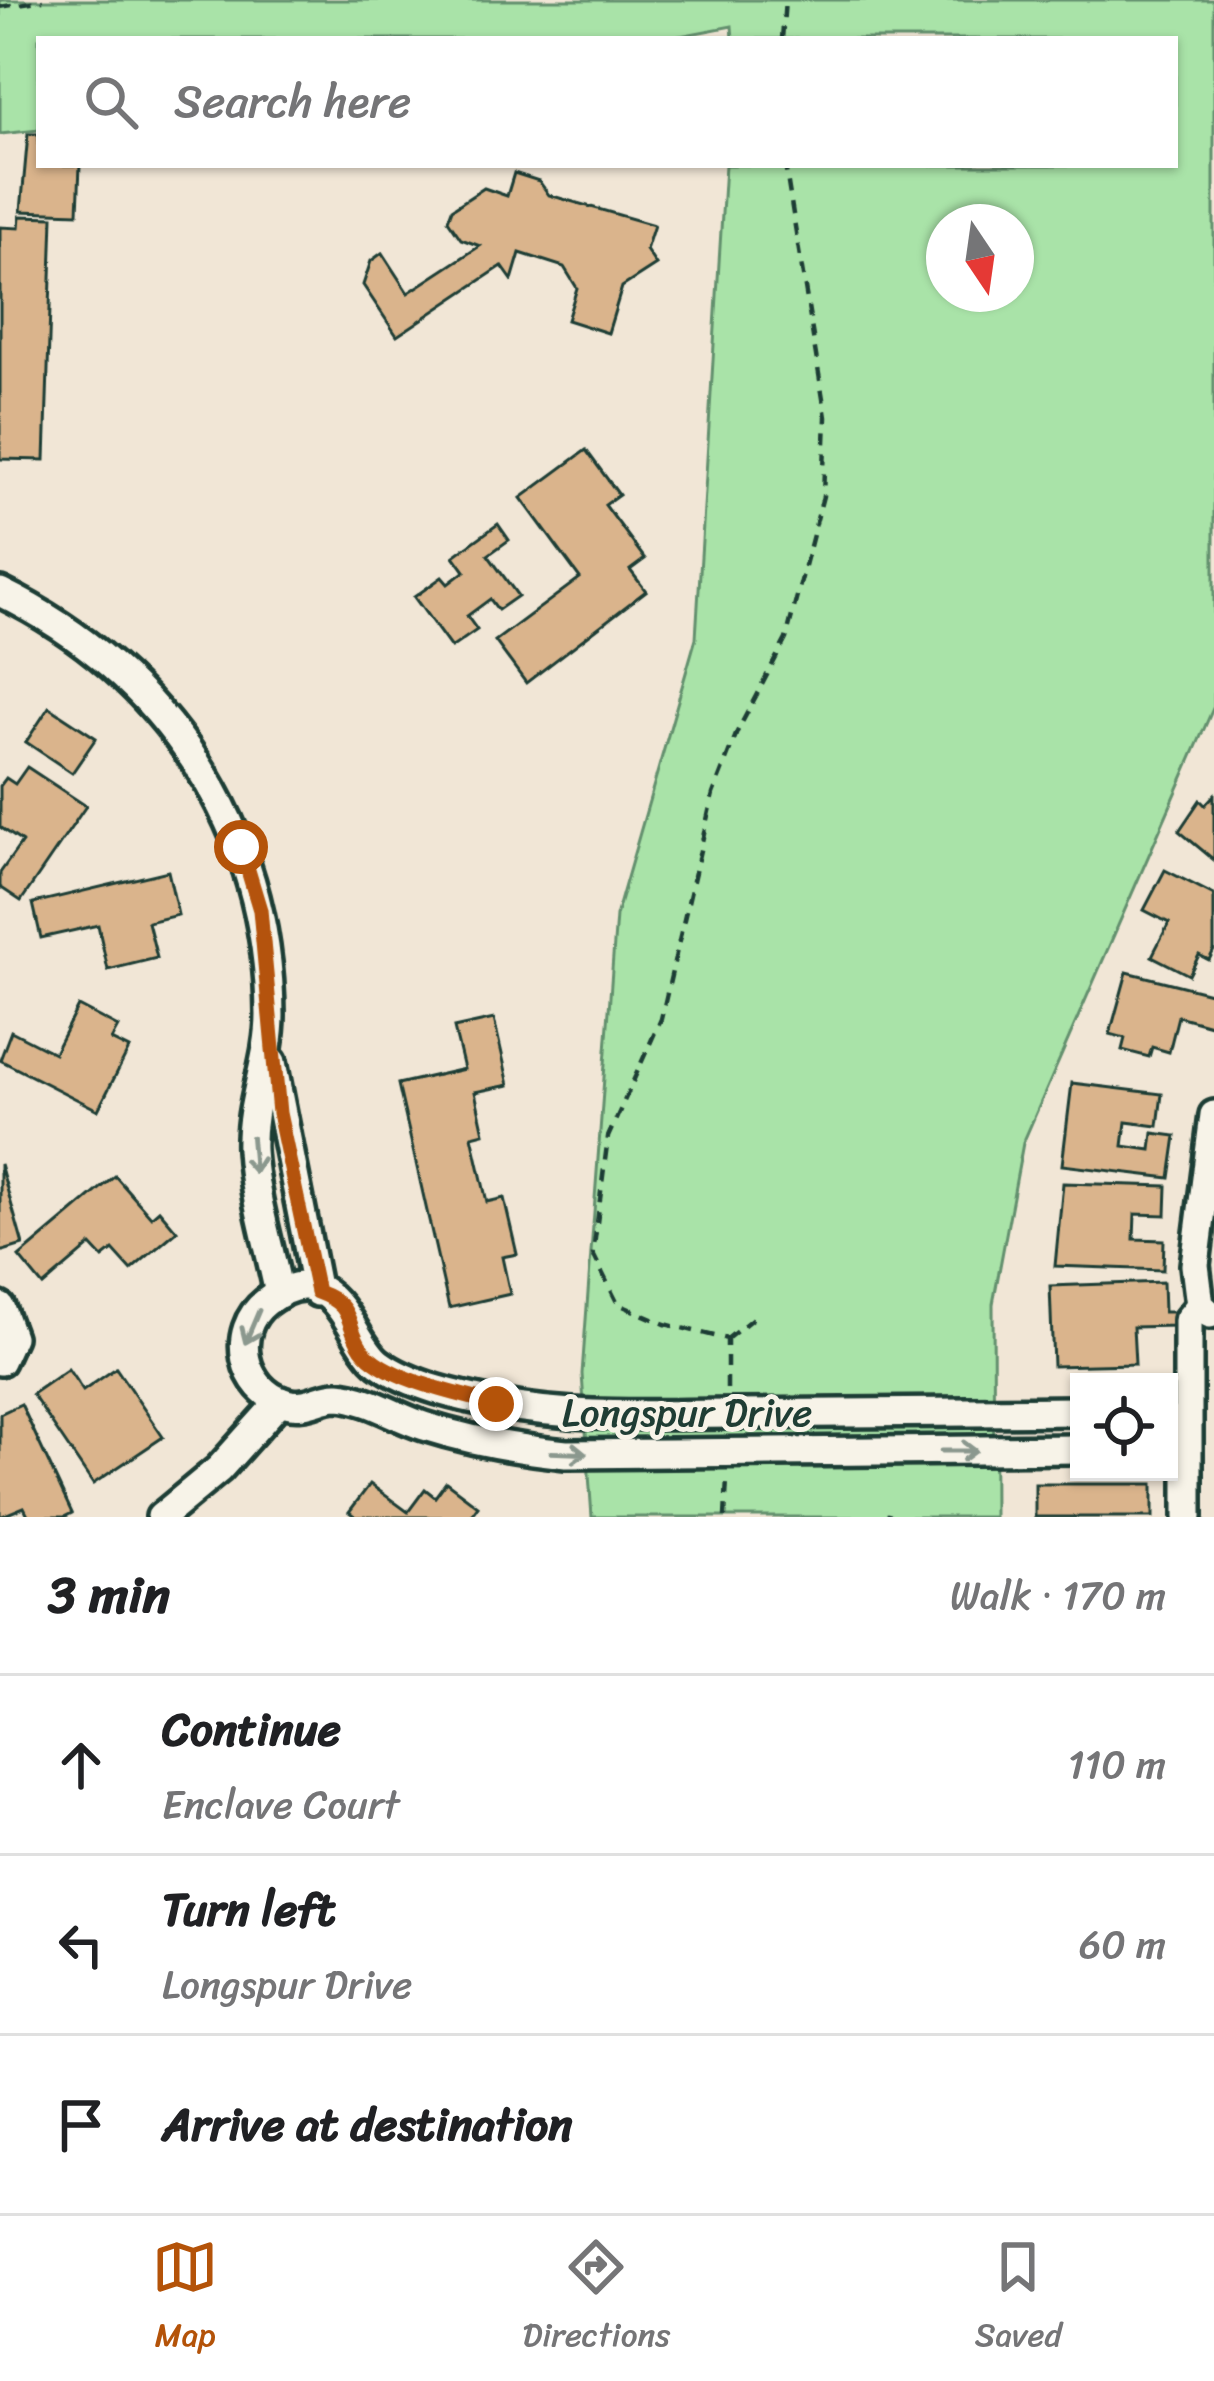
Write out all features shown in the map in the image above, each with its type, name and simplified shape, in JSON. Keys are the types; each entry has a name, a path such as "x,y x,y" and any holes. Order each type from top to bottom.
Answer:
{"street":[{"path":"0,592 70,631 128,676 197,760 241,847 260,910 268,963 268,1040 251,1149 280,1294"},
{"path":"161,1517 219,1469 280,1401 254,1380 244,1348 253,1316 280,1294 317,1292 268,1040"},
{"path":"1188,1517 1188,1320 1207,1311 1195,1265 1214,1114"},
{"name":"Longspur Drive","path":"317,1292 343,1306 356,1325 360,1347 383,1366 496,1404 614,1414 1070,1412"},
{"path":"0,1307 11,1337 0,1361"},
{"name":"Longspur Drive","path":"280,1401 302,1405 335,1396 466,1439 566,1454 1070,1450"}],"path":[{"path":"0,7 43,0"},
{"path":"782,36 785,0"},
{"path":"727,1340 665,1324 618,1304 593,1254 608,1137 661,1019 713,794 736,732 786,639 823,496 826,417 785,168"},
{"path":"727,1382 727,1340 759,1313"}],"green space":[{"path":"0,0 1214,0 1214,706 1023,1143 993,1304 994,1517 592,1517 582,1374 616,916 696,638 725,168 1178,168 1178,36 733,36 732,26 680,36 36,36 36,130 0,134"}],"building":[{"path":"28,134 36,134 36,168 80,168 78,213 21,211"},
{"path":"514,173 539,181 549,195 654,225 646,250 656,265 622,287 608,333 567,320 577,288 564,267 520,253 512,280 502,266 397,336 363,285 371,261 382,253 408,293 480,246 461,239 448,220 452,209 484,188 507,196"},
{"path":"20,216 53,217 45,460 0,459 0,227 19,228"},
{"path":"586,450 619,495 605,505 645,559 630,570 646,591 526,683 495,641 580,578 521,498"},
{"path":"498,524 509,540 488,555 518,596 498,610 490,599 467,616 477,630 451,648 414,597 442,577 448,584 465,571 454,556"},
{"path":"49,707 96,738 72,773 26,742"},
{"path":"27,767 86,806 21,901 0,887 0,873 22,842 0,827 0,786 6,778 15,784"},
{"path":"1214,795 1214,860 1179,831 1200,800 1205,805"},
{"path":"1165,870 1214,895 1214,950 1209,960 1199,955 1189,975 1152,956 1169,923 1144,910"},
{"path":"168,871 178,915 148,922 157,958 108,970 98,925 41,938 33,903"},
{"path":"1127,972 1214,994 1214,1026 1178,1016 1169,1052 1152,1047 1149,1057 1122,1050 1125,1038 1110,1034"},
{"path":"78,1006 118,1027 111,1040 129,1049 98,1110 0,1060 11,1031 54,1053"},
{"path":"494,1019 509,1085 475,1092 484,1133 472,1136 487,1202 504,1198 517,1254 502,1257 510,1294 449,1308 398,1084 464,1069 454,1028"},
{"path":"1072,1083 1162,1094 1158,1126 1126,1122 1123,1146 1151,1150 1153,1133 1176,1136 1170,1178 1062,1165"},
{"path":"0,1164 23,1245 0,1252"},
{"path":"115,1176 151,1217 159,1210 177,1231 131,1270 113,1250 103,1258 91,1245 43,1286 19,1257"},
{"path":"1063,1183 1167,1186 1166,1215 1135,1214 1134,1239 1164,1240 1163,1270 1055,1266"},
{"path":"1163,1282 1164,1312 1174,1312 1175,1326 1133,1327 1135,1364 1053,1366 1050,1286"},
{"path":"116,1368 163,1437 93,1484 32,1394 68,1369 83,1391"},
{"path":"21,1404 72,1513 64,1517 29,1517 24,1507 0,1517 0,1414"},
{"path":"446,1482 478,1506 470,1517 356,1517 349,1512 370,1484 408,1512 425,1489 435,1497"},
{"path":"1035,1484 1153,1484 1153,1517 1035,1517"}],"route":[{"path":"241,847 260,910 268,963 268,1040 317,1292 343,1306 356,1325 360,1347 383,1366 496,1404"}]}
